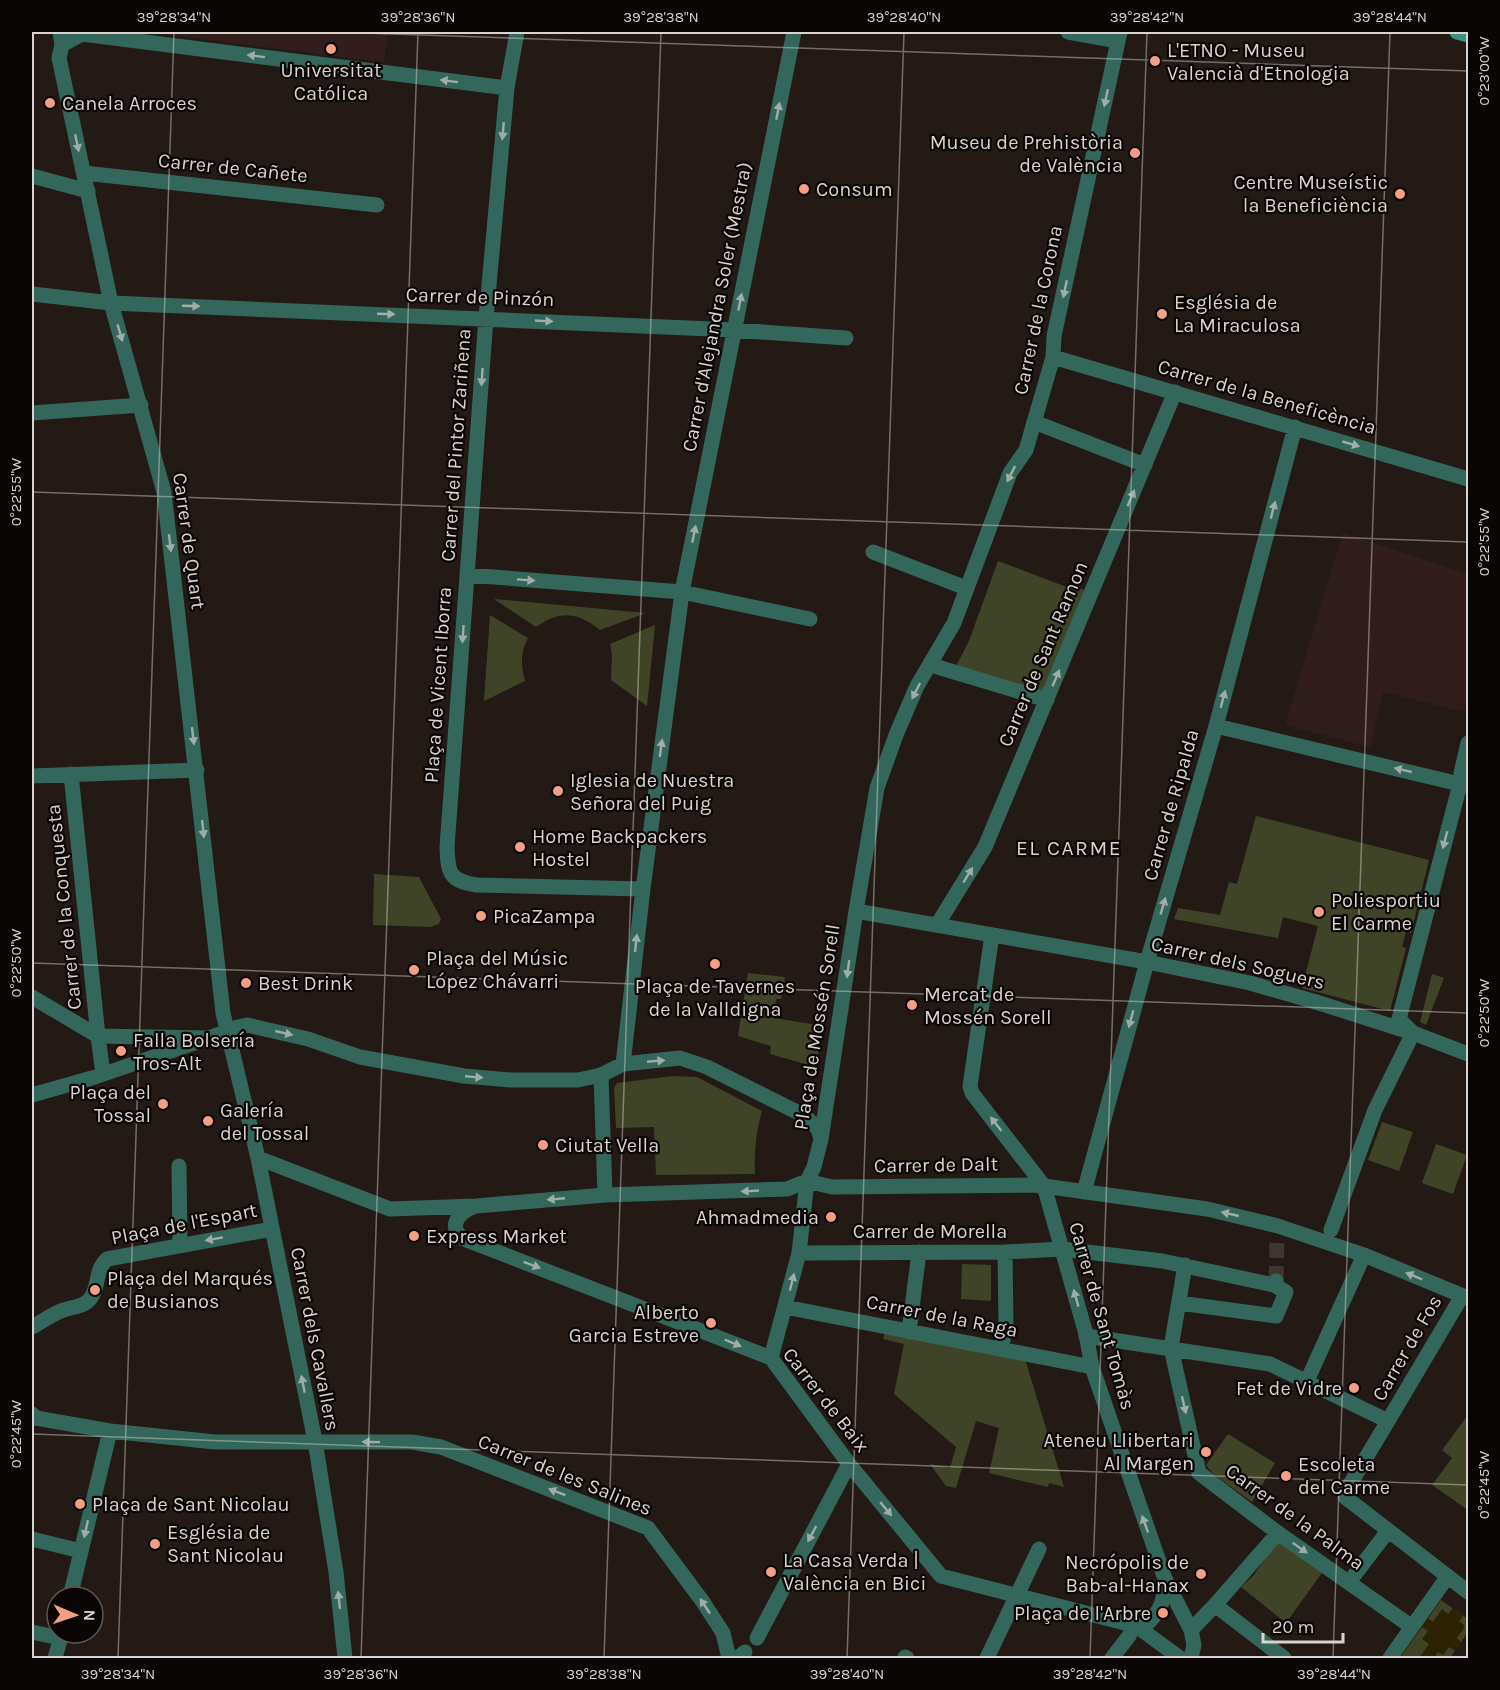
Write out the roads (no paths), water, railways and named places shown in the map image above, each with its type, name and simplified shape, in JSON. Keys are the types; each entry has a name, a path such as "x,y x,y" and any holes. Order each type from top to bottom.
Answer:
{"main road":[{"path":"1457,32 1468,35"}],"street":[{"name":"Carrer del Pintor Zariñena","path":"468,575 486,318 507,88 517,32"},
{"name":"Carrer d'Alejandra Soler (Mestra)","path":"682,592 794,32"},
{"path":"1068,32 1119,36"},
{"path":"61,38 82,34 507,88"},
{"name":"Carrer de la Corona","path":"856,911 877,788 917,686 954,624 1010,474 1026,450 1053,357 1054,336 1119,36"},
{"name":"Carrer de Quart","path":"61,38 59,58 111,303 164,492 221,998 227,1031"},
{"name":"Carrer de Cañete","path":"84,173 377,205"},
{"path":"32,176 88,191"},
{"name":"Carrer de Pinzón","path":"32,294 111,303 486,318 846,338"},
{"name":"Carrer de la Beneficència","path":"1053,357 1468,478"},
{"name":"Carrer de Sant Ramon","path":"937,925 985,848 1175,392"},
{"path":"32,413 141,405"},
{"path":"1034,422 1144,465"},
{"name":"Carrer de Ripalda","path":"1084,1192 1147,962 1216,726 1295,427"},
{"path":"873,552 966,588"},
{"name":"Plaça de Vicent Iborra","path":"642,889 477,885 461,883 453,876 448,866 447,847 468,575 682,592 810,620"},
{"path":"623,1064 642,889 682,592"},
{"path":"930,665 1047,700"},
{"path":"1216,726 1463,781"},
{"path":"1331,1230 1375,1110 1413,1033 1399,1019 1463,781 1468,743"},
{"path":"32,776 197,770"},
{"name":"Carrer de la Conquesta","path":"71,774 98,1036"},
{"name":"Plaça de Mossén Sorell","path":"771,1358 799,1253 807,1182 814,1167 821,1138 856,911 992,934"},
{"name":"Carrer dels Soguers","path":"992,934 1250,983 1413,1033 1468,1054"},
{"name":"Carrer de Sant Tomàs","path":"992,934 970,1080 972,1093 1044,1186 1086,1336 1092,1367 1165,1579"},
{"path":"32,997 98,1036 209,1038"},
{"path":"32,1095 103,1074 238,1027 252,1026 308,1039 360,1057 464,1076 511,1080 567,1080 601,1075 623,1064 680,1058 693,1061 805,1116 818,1129 821,1138"},
{"name":"Carrer dels Cavallers","path":"227,1031 258,1158 315,1442 336,1572 345,1659"},
{"path":"98,1036 103,1074"},
{"path":"601,1075 605,1195"},
{"name":"Carrer de Dalt","path":"258,1158 390,1209 476,1206 605,1195 788,1189 807,1182 832,1187 1044,1186 1207,1209 1278,1232 1364,1255 1465,1297"},
{"path":"179,1166 180,1245"},
{"name":"Carrer de Baix","path":"476,1206 464,1210 456,1219 457,1234 464,1239 771,1358 849,1464 941,1576 1135,1625"},
{"name":"Plaça de l'Espart","path":"32,1328 59,1311 88,1302 93,1295 104,1261 272,1229"},
{"name":"Carrer de Morella","path":"799,1253 1005,1252 1062,1249 1185,1265 1275,1283 1286,1292 1276,1316 1179,1303"},
{"path":"909,1332 919,1252"},
{"path":"1001,1349 1006,1326 1005,1252"},
{"path":"1307,1381 1364,1255"},
{"path":"1171,1348 1185,1265"},
{"name":"Carrer de Fos","path":"1388,1531 1348,1501 1345,1497 1346,1491 1465,1297"},
{"name":"Carrer de la Raga","path":"785,1307 1092,1367"},
{"path":"1086,1336 1270,1364 1388,1421"},
{"name":"Carrer de la Palma","path":"1171,1348 1200,1473 1278,1533 1412,1627"},
{"path":"34,1416 110,1431 73,1585"},
{"name":"Carrer de les Salines","path":"110,1431 215,1442 412,1442 441,1446 648,1528 723,1633 729,1659"},
{"path":"757,1638 849,1464"},
{"path":"1349,1582 1388,1531 1468,1592"},
{"path":"1191,1630 1278,1533"},
{"path":"32,1539 81,1551"},
{"path":"987,1659 1039,1549"},
{"path":"1390,1659 1412,1627 1443,1573"},
{"path":"1135,1625 1146,1625 1158,1613 1164,1599 1165,1579"},
{"path":"1165,1579 1191,1630 1194,1645 1191,1659"},
{"path":"1215,1605 1284,1659"},
{"path":"1112,1659 1135,1625"},
{"path":"1135,1625 1180,1659"}],"tunnel":[{"path":"1276,1281 1277,1238"}],"place":[{"name":"Universitat Católica","path":"331,49"},
{"name":"L'ETNO - Museu Valencià d'Etnologia","path":"1155,61"},
{"name":"Canela Arroces","path":"50,103"},
{"name":"Museu de Prehistòria de València","path":"1135,153"},
{"name":"Consum","path":"804,189"},
{"name":"Centre Museístic la Beneficiència","path":"1400,194"},
{"name":"Església de La Miraculosa","path":"1162,314"},
{"name":"Iglesia de Nuestra Señora del Puig","path":"558,791"},
{"name":"Home Backpackers Hostel","path":"520,847"},
{"name":"Poliesportiu El Carme","path":"1319,912"},
{"name":"PicaZampa","path":"481,916"},
{"name":"Plaça de Tavernes de la Valldigna","path":"715,964"},
{"name":"Plaça del Músic López Chávarri","path":"414,970"},
{"name":"Best Drink","path":"246,983"},
{"name":"Mercat de Mossén Sorell","path":"912,1005"},
{"name":"Falla Bolsería Tros-Alt","path":"121,1051"},
{"name":"Plaça del Tossal","path":"163,1104"},
{"name":"Galería del Tossal","path":"208,1121"},
{"name":"Ciutat Vella","path":"543,1145"},
{"name":"Ahmadmedia","path":"831,1217"},
{"name":"Express Market","path":"414,1236"},
{"name":"Plaça del Marqués de Busianos","path":"95,1290"},
{"name":"Alberto Garcia Estreve","path":"711,1323"},
{"name":"Fet de Vidre","path":"1354,1388"},
{"name":"Ateneu Llibertari Al Margen","path":"1206,1452"},
{"name":"Escoleta del Carme","path":"1286,1476"},
{"name":"Plaça de Sant Nicolau","path":"80,1504"},
{"name":"Església de Sant Nicolau","path":"155,1544"},
{"name":"La Casa Verda | València en Bici","path":"771,1572"},
{"name":"Necrópolis de Bab-al-Hanax","path":"1201,1574"},
{"name":"Plaça de l'Arbre","path":"1163,1613"}],"district":[{"name":"EL CARME","path":"1069,848"}]}
